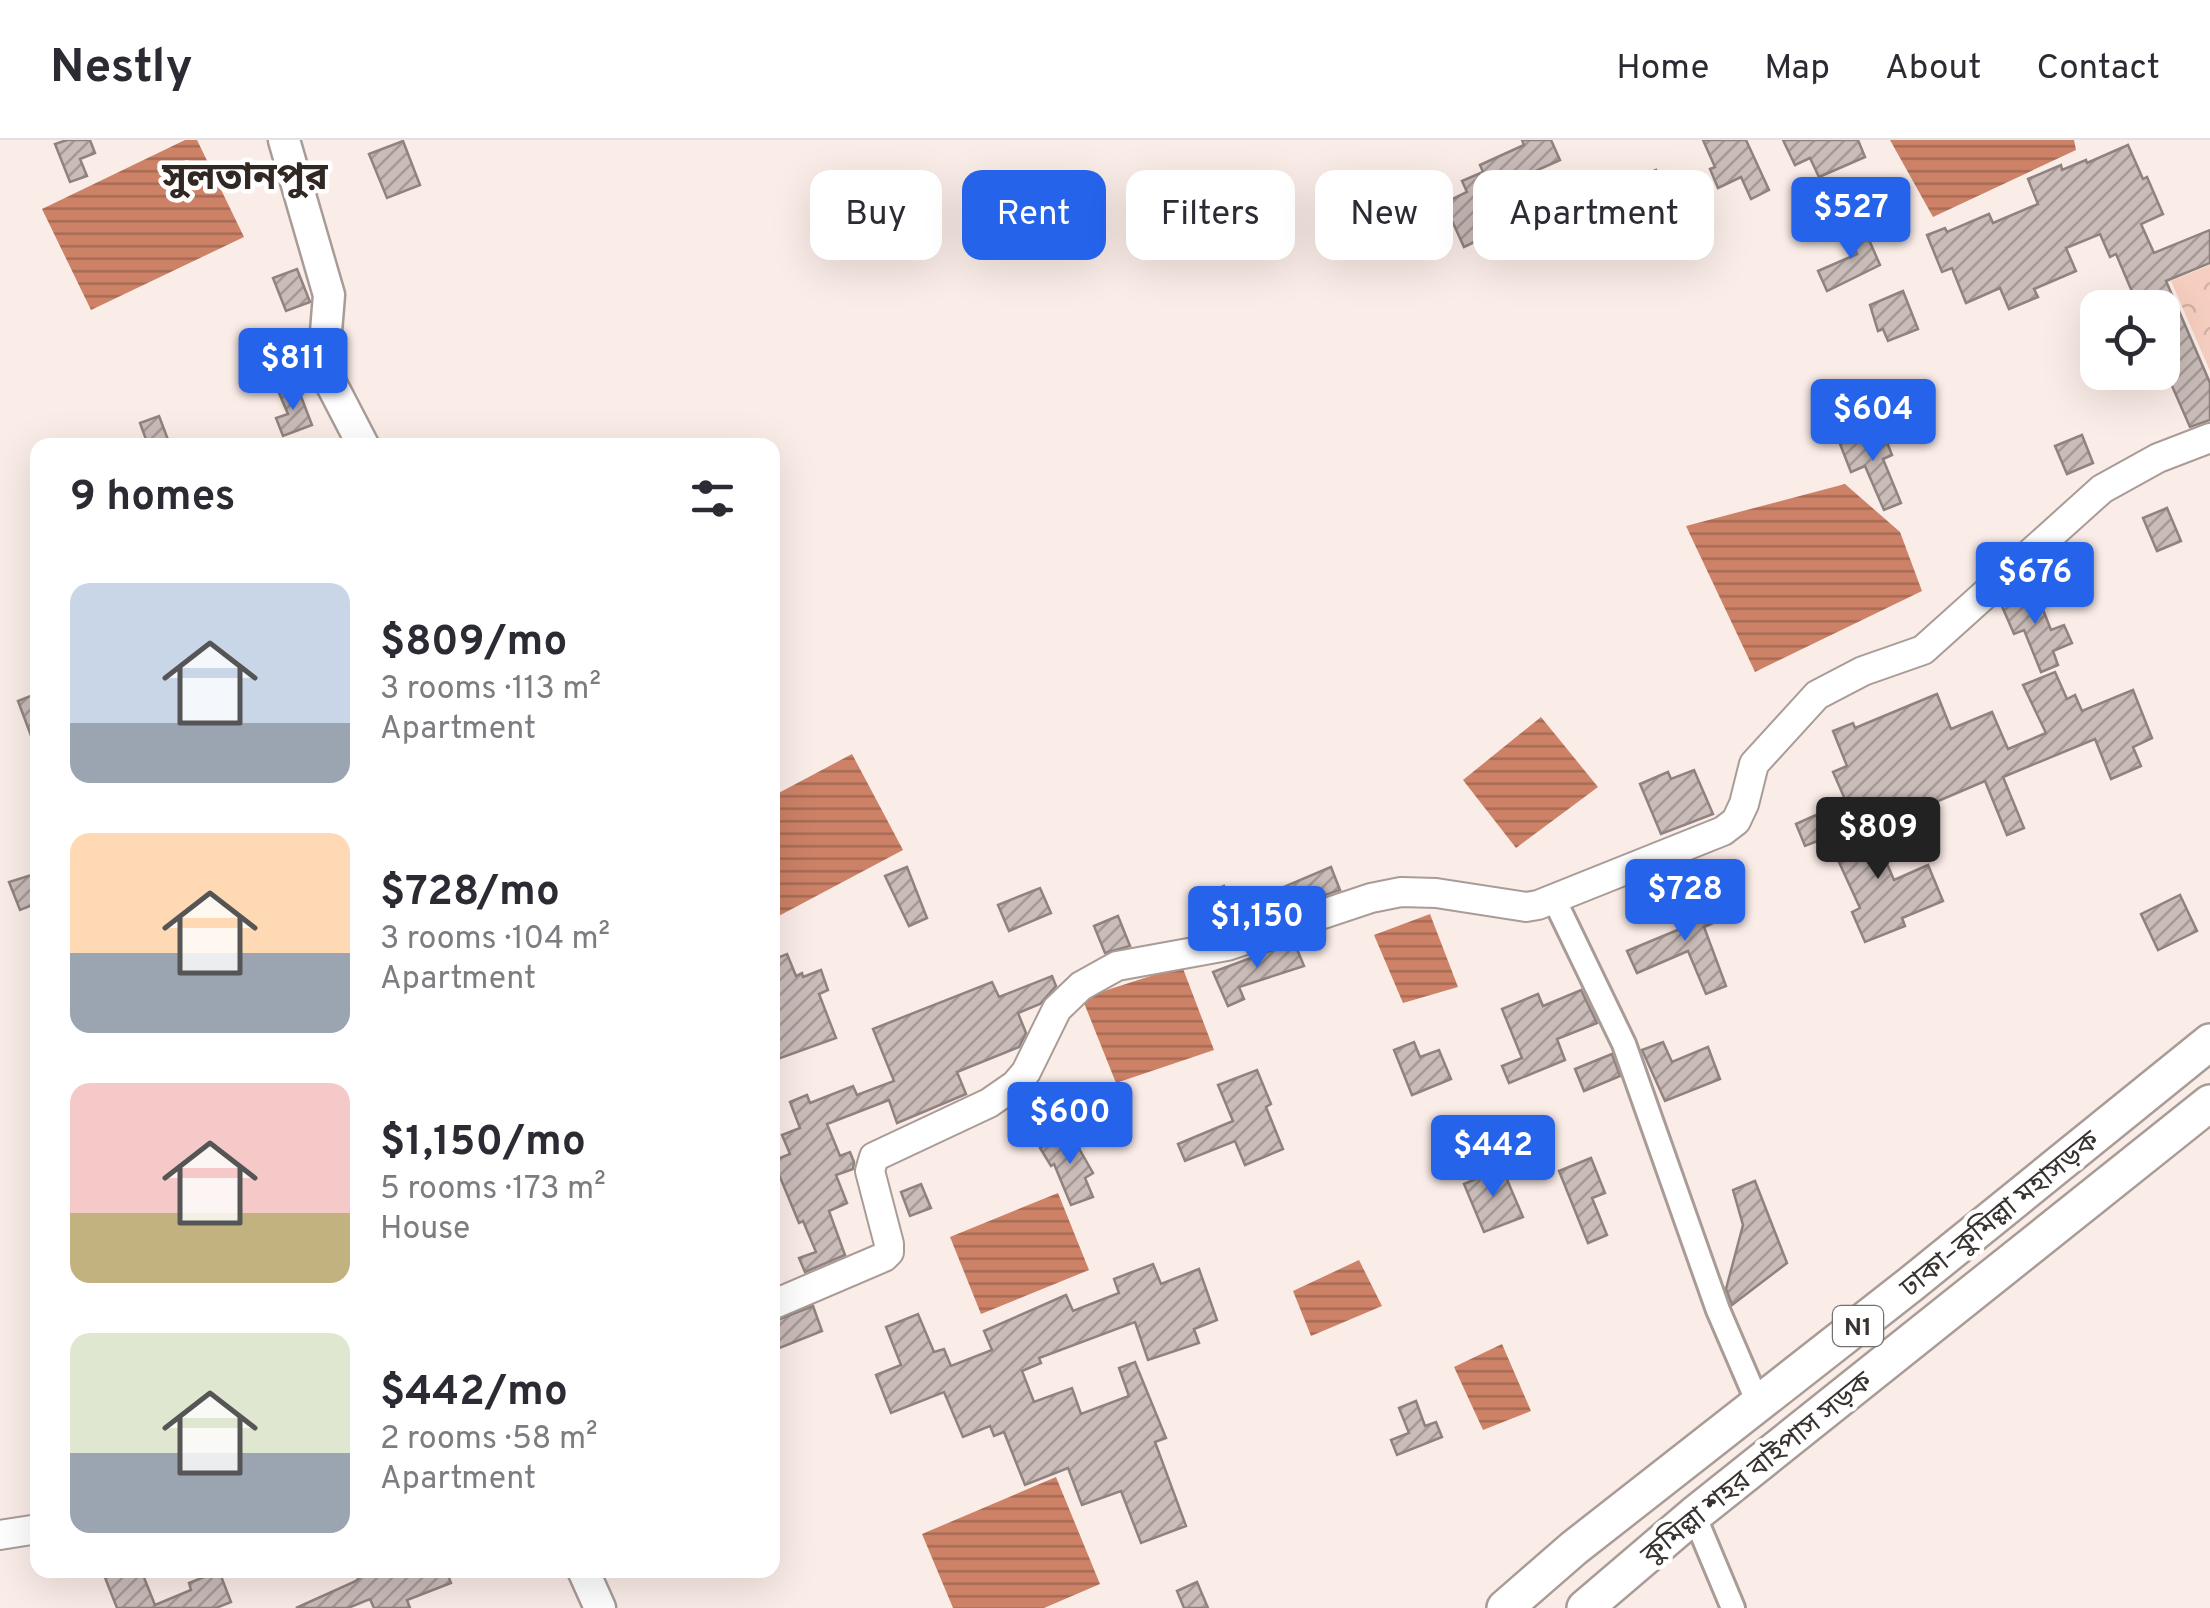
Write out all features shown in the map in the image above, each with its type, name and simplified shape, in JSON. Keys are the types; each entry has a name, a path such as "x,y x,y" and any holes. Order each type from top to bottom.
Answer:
{"highway":[{"name":"ঢাকা–কুমিল্লা মহাসড়ক","path":"1505,1608 1574,1548 1912,1284 2210,1042"},
{"path":"2149,1091 2198,1113"},
{"name":"কুমিল্লা শহর বাইপাস সড়ক","path":"1586,1608 1694,1514 2198,1113"}],"main road":[{"path":"284,140 329,295 323,368 358,438"},
{"path":"587,1578 600,1608"}],"street":[{"path":"780,1302 890,1252 870,1171 874,1156 990,1103 1015,1085 1026,1072 1057,1009 1099,974 1117,966 1227,946 1371,898 1401,892 1436,893 1526,907 1723,832 1736,822 1754,764 1817,696 1933,642 2102,489 2158,458 2210,438"},
{"path":"1554,899 1624,1044 1718,1310 1758,1403"},
{"path":"1694,1514 1733,1608"},
{"path":"0,1535 30,1530"}],"green space":[{"path":"2210,265 2210,371 2180,302 2180,290 2175,290 2171,281"}],"shaded area":[{"path":"185,140 197,140 244,237 91,310 42,209"},
{"path":"1890,140 2074,140 2076,150 1933,217"},
{"path":"1845,484 1900,532 1922,591 1755,672 1686,526"},
{"path":"1541,717 1598,787 1516,848 1463,780"},
{"path":"852,754 903,850 780,915 780,792"},
{"path":"1430,914 1458,987 1403,1003 1374,935"},
{"path":"1182,966 1214,1050 1116,1083 1082,998"},
{"path":"1058,1193 1089,1270 981,1314 950,1237"},
{"path":"1359,1260 1382,1306 1311,1336 1293,1291"},
{"path":"1502,1344 1531,1411 1483,1430 1454,1367"},
{"path":"1056,1477 1100,1584 1044,1608 953,1608 922,1534"}],"building":[{"path":"90,140 95,153 80,159 87,176 70,182 55,144"},
{"path":"1522,140 1551,140 1560,160 1538,170 1482,170 1480,165 1524,145"},
{"path":"1703,140 1746,140 1769,190 1751,199 1741,177 1718,188 1714,170 1710,169 1715,167"},
{"path":"1783,140 1858,140 1865,157 1819,177 1810,158 1795,165"},
{"path":"403,141 420,185 387,198 369,154"},
{"path":"2128,145 2163,214 2141,224 2154,253 2210,230 2210,263 2166,281 2170,290 2131,290 2116,254 2110,257 2100,234 2066,248 2076,271 2034,289 2038,297 2009,309 2000,288 1966,303 1952,268 1942,272 1927,235 1945,228 1947,232 1989,214 1993,223 2038,204 2028,179 2061,165 2062,170 2086,160 2087,163"},
{"path":"1473,176 1473,243 1464,247 1453,223 1453,199 1467,192 1462,181"},
{"path":"1843,197 1853,218 1826,229 1817,208"},
{"path":"1863,226 1880,265 1827,291 1818,271 1857,254 1847,233"},
{"path":"297,269 310,302 286,311 273,278"},
{"path":"1903,291 1918,329 1888,341 1883,329 1878,331 1870,305"},
{"path":"2180,313 2210,383 2210,420 2190,427 2174,390 2180,390"},
{"path":"297,386 312,425 283,436 276,418 288,414 279,393"},
{"path":"159,416 167,438 145,438 140,423"},
{"path":"1881,427 1892,455 1883,459 1901,503 1884,510 1865,466 1851,472 1840,444"},
{"path":"2082,435 2093,463 2067,474 2055,446"},
{"path":"2167,508 2181,541 2157,551 2143,518"},
{"path":"2022,585 2042,607 2051,630 2064,625 2072,643 2053,651 2058,665 2041,672 2024,630 2014,634 2001,604"},
{"path":"2055,672 2067,699 2075,695 2082,711 2133,690 2152,738 2133,747 2141,766 2111,779 2095,739 2003,777 2024,828 2007,835 1985,781 1903,816 1898,804 1855,822 1833,772 1847,766 1833,731 1853,723 1855,728 1937,694 1951,729 1992,712 2008,749 2046,733 2023,685"},
{"path":"30,696 30,733 18,701"},
{"path":"1694,770 1713,814 1661,834 1640,784 1668,772 1671,779"},
{"path":"1850,811 1872,862 1884,857 1894,880 1928,865 1943,901 1902,918 1905,926 1865,942 1852,912 1860,908 1821,823"},
{"path":"1816,815 1825,838 1805,846 1796,824"},
{"path":"907,867 927,918 909,926 885,876"},
{"path":"1331,867 1340,890 1274,912 1267,894"},
{"path":"30,875 30,906 20,910 9,882"},
{"path":"1224,886 1234,911 1209,921 1199,897"},
{"path":"1040,888 1051,913 1009,931 998,905"},
{"path":"1701,892 1713,923 1704,927 1726,986 1706,994 1688,951 1637,973 1627,951 1680,929 1670,904"},
{"path":"2180,895 2197,931 2158,950 2141,914"},
{"path":"1118,916 1130,946 1105,953 1094,926"},
{"path":"1294,942 1304,966 1239,987 1244,999 1228,1006 1213,972"},
{"path":"787,954 796,976 821,970 828,990 819,994 836,1038 780,1058 780,957"},
{"path":"1052,976 1056,986 1040,1004 1018,1013 1026,1033 1019,1047 957,1072 966,1094 897,1123 889,1100 827,1124 840,1156 850,1152 854,1162 853,1169 836,1175 847,1203 829,1211 845,1255 805,1272 799,1258 816,1252 780,1177 780,1158 790,1154 782,1135 800,1128 790,1102 807,1095 810,1103 853,1086 857,1095 894,1081 873,1029 992,982 999,997"},
{"path":"1581,990 1597,1023 1557,1039 1565,1060 1509,1083 1502,1066 1522,1058 1502,1009 1538,994 1543,1006"},
{"path":"1414,1042 1420,1057 1439,1050 1451,1079 1412,1095 1394,1050"},
{"path":"1663,1042 1672,1062 1708,1047 1720,1079 1665,1101 1642,1050"},
{"path":"1612,1054 1620,1076 1584,1091 1575,1069"},
{"path":"1257,1070 1271,1104 1266,1107 1283,1149 1245,1165 1235,1141 1185,1161 1178,1144 1233,1121 1218,1085"},
{"path":"1069,1131 1093,1173 1085,1178 1093,1197 1071,1205 1054,1164 1051,1166 1040,1148"},
{"path":"1591,1158 1605,1193 1592,1198 1607,1235 1588,1243 1559,1171"},
{"path":"1502,1168 1523,1217 1484,1232 1464,1184"},
{"path":"1755,1181 1787,1263 1732,1305 1726,1289 1743,1225 1733,1190"},
{"path":"921,1184 931,1208 910,1216 901,1192"},
{"path":"1153,1264 1161,1284 1199,1269 1217,1320 1194,1329 1199,1343 1148,1360 1135,1322 1039,1358 1041,1363 1022,1371 1034,1402 1072,1388 1081,1414 1129,1396 1119,1368 1135,1362 1166,1438 1155,1442 1186,1526 1141,1543 1121,1491 1082,1505 1068,1468 1025,1485 1004,1432 994,1436 990,1426 963,1437 944,1392 891,1413 876,1375 901,1365 886,1327 918,1314 934,1352 944,1349 951,1366 992,1350 984,1331 1066,1295 1073,1311 1119,1293 1114,1279"},
{"path":"813,1306 822,1331 780,1348 780,1319"},
{"path":"1416,1401 1425,1426 1436,1422 1442,1437 1397,1455 1391,1440 1409,1433 1399,1408"},
{"path":"105,1578 144,1578 155,1605 191,1590 189,1583 202,1578 222,1578 231,1602 216,1608 117,1608"},
{"path":"449,1578 451,1583 407,1600 410,1608 374,1608 370,1599 348,1608 296,1608 356,1581"},
{"path":"1197,1582 1208,1608 1184,1608 1177,1591"}],"district":[{"name":"সুলতানপুর","path":"245,176"}]}
